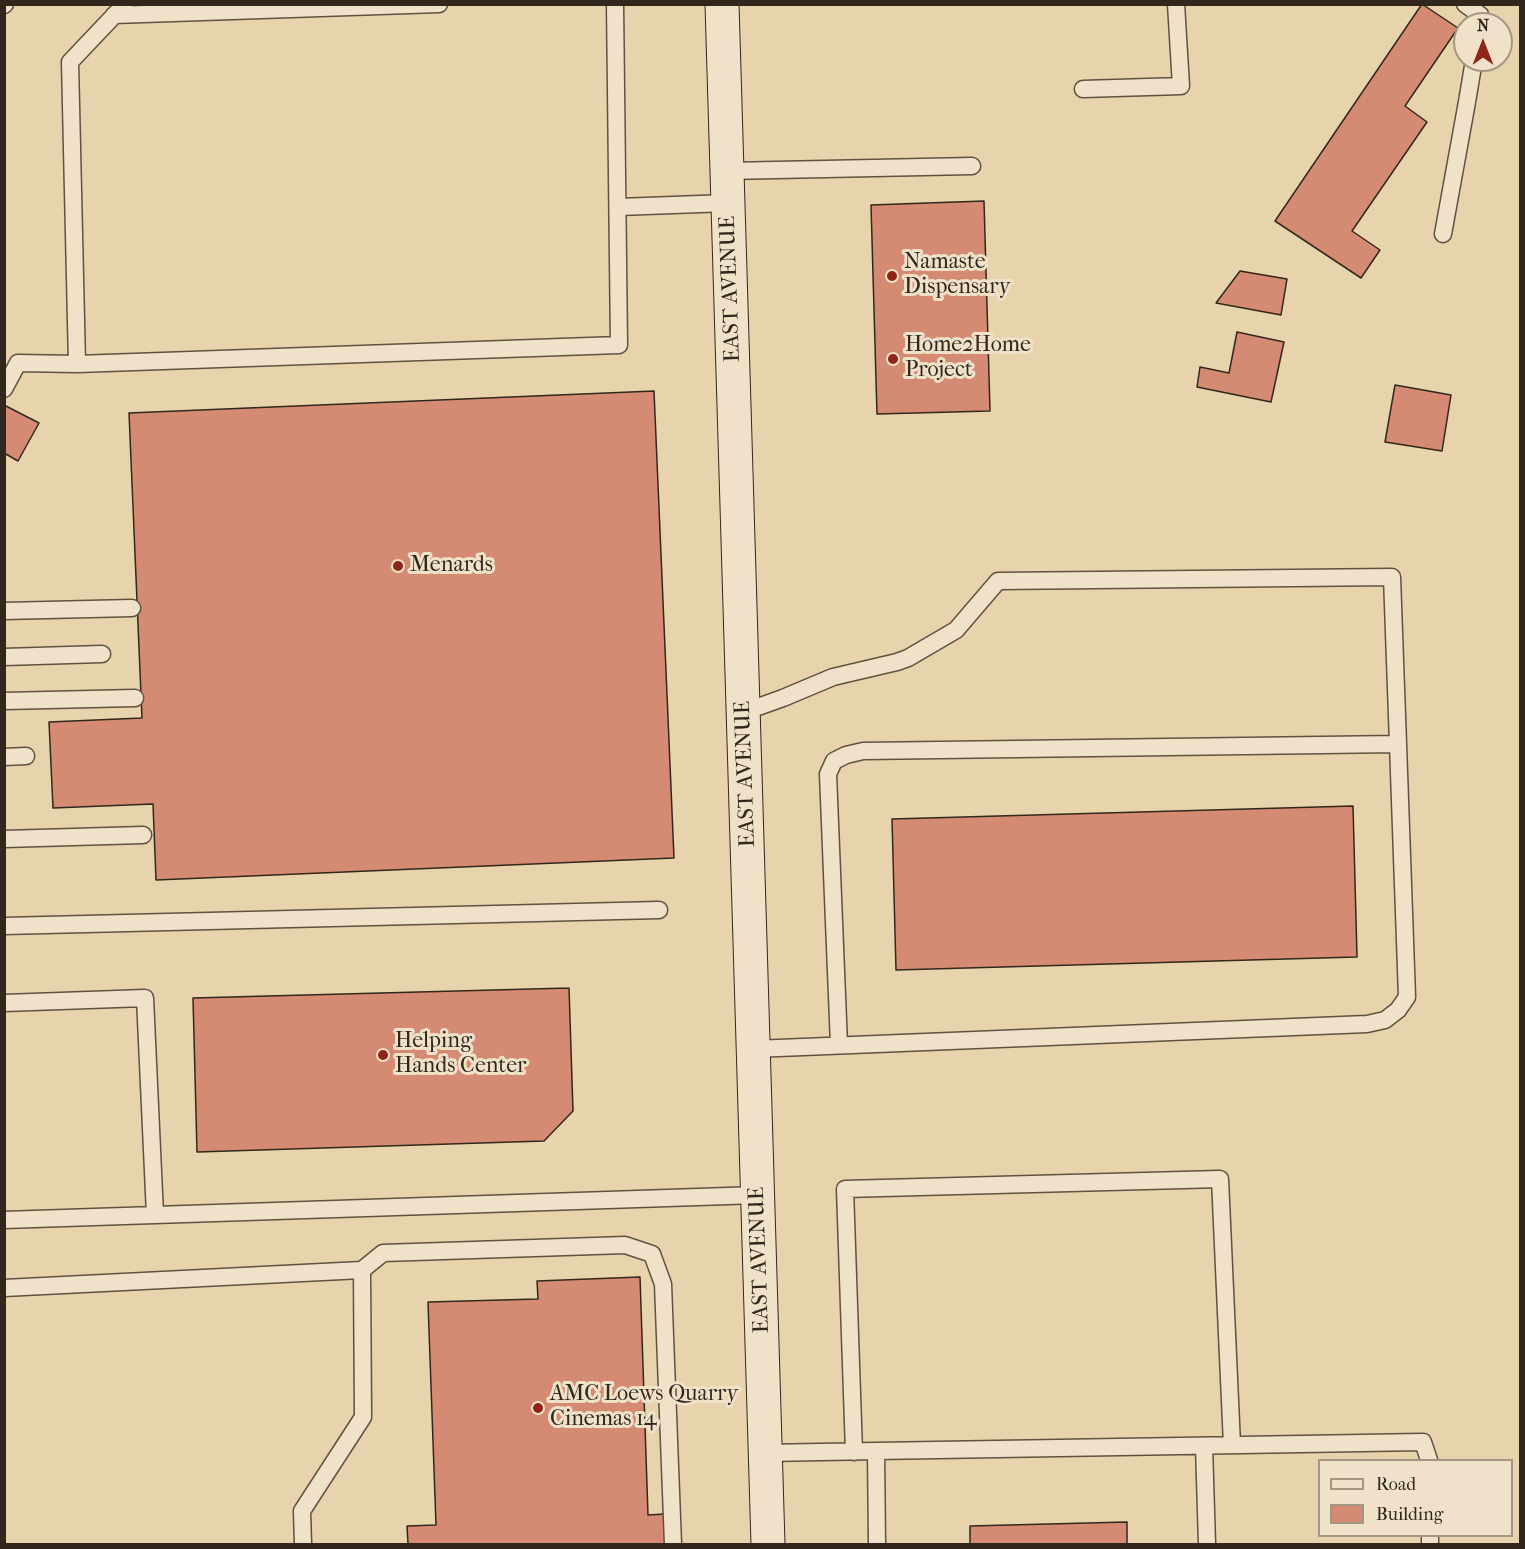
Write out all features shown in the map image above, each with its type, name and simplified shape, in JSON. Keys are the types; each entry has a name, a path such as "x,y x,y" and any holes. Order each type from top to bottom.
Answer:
{"street":[{"name":"EAST AVENUE","path":"722,4 768,1545"}],"lane":[{"path":"77,364 70,62 119,10 439,4"},
{"path":"4,389 18,363 77,364 619,345 615,4"},
{"path":"1083,89 1181,86 1176,4"},
{"path":"1443,234 1472,72"},
{"path":"728,171 972,166"},
{"path":"618,207 728,203"},
{"path":"744,712 833,677 908,658 956,630 998,580 1392,577 1407,997 1398,1011 1384,1020 1355,1024 754,1049"},
{"path":"4,611 132,608"},
{"path":"4,657 102,654"},
{"path":"4,701 135,698"},
{"path":"839,1046 828,774 834,761 863,751 1398,744"},
{"path":"4,757 26,756"},
{"path":"4,839 143,835"},
{"path":"4,926 659,910"},
{"path":"4,1003 145,999 155,1215"},
{"path":"854,1452 845,1189 1220,1179 1232,1445"},
{"path":"4,1220 758,1195"},
{"path":"4,1288 362,1270 383,1253 625,1245 652,1254 663,1284 673,1545"},
{"path":"303,1545 303,1511 363,1417 362,1270"},
{"path":"766,1453 1423,1442 1428,1459"},
{"path":"1204,1446 1207,1545"},
{"path":"876,1451 877,1545"}],"building":[{"path":"1422,4 1453,25 1453,35 1405,106 1427,122 1352,231 1380,250 1361,278 1275,221"},
{"path":"984,201 990,411 877,414 871,205"},
{"path":"1240,271 1287,279 1281,315 1216,303"},
{"path":"1237,332 1284,342 1271,402 1197,387 1200,367 1229,373"},
{"path":"1395,385 1451,395 1442,451 1385,442"},
{"name":"Menards","path":"654,391 674,858 156,880 153,804 53,808 49,722 142,718 129,413"},
{"path":"4,405 39,423 18,461 4,453"},
{"path":"1353,806 1357,957 896,970 892,819"},
{"name":"Helping Hands Center","path":"569,988 573,1111 544,1141 197,1152 193,998"},
{"name":"AMC Loews Quarry Cinemas 14","path":"640,1277 648,1515 665,1514 666,1544 408,1544 407,1526 436,1525 428,1302 538,1299 537,1281"},
{"path":"1127,1522 1127,1544 970,1544 970,1526"}],"place":[{"name":"Namaste Dispensary","path":"892,276"},
{"name":"Home2Home Project","path":"893,359"},
{"name":"Menards","path":"398,566"},
{"name":"Helping Hands Center","path":"383,1055"},
{"name":"AMC Loews Quarry Cinemas 14","path":"538,1408"}]}
